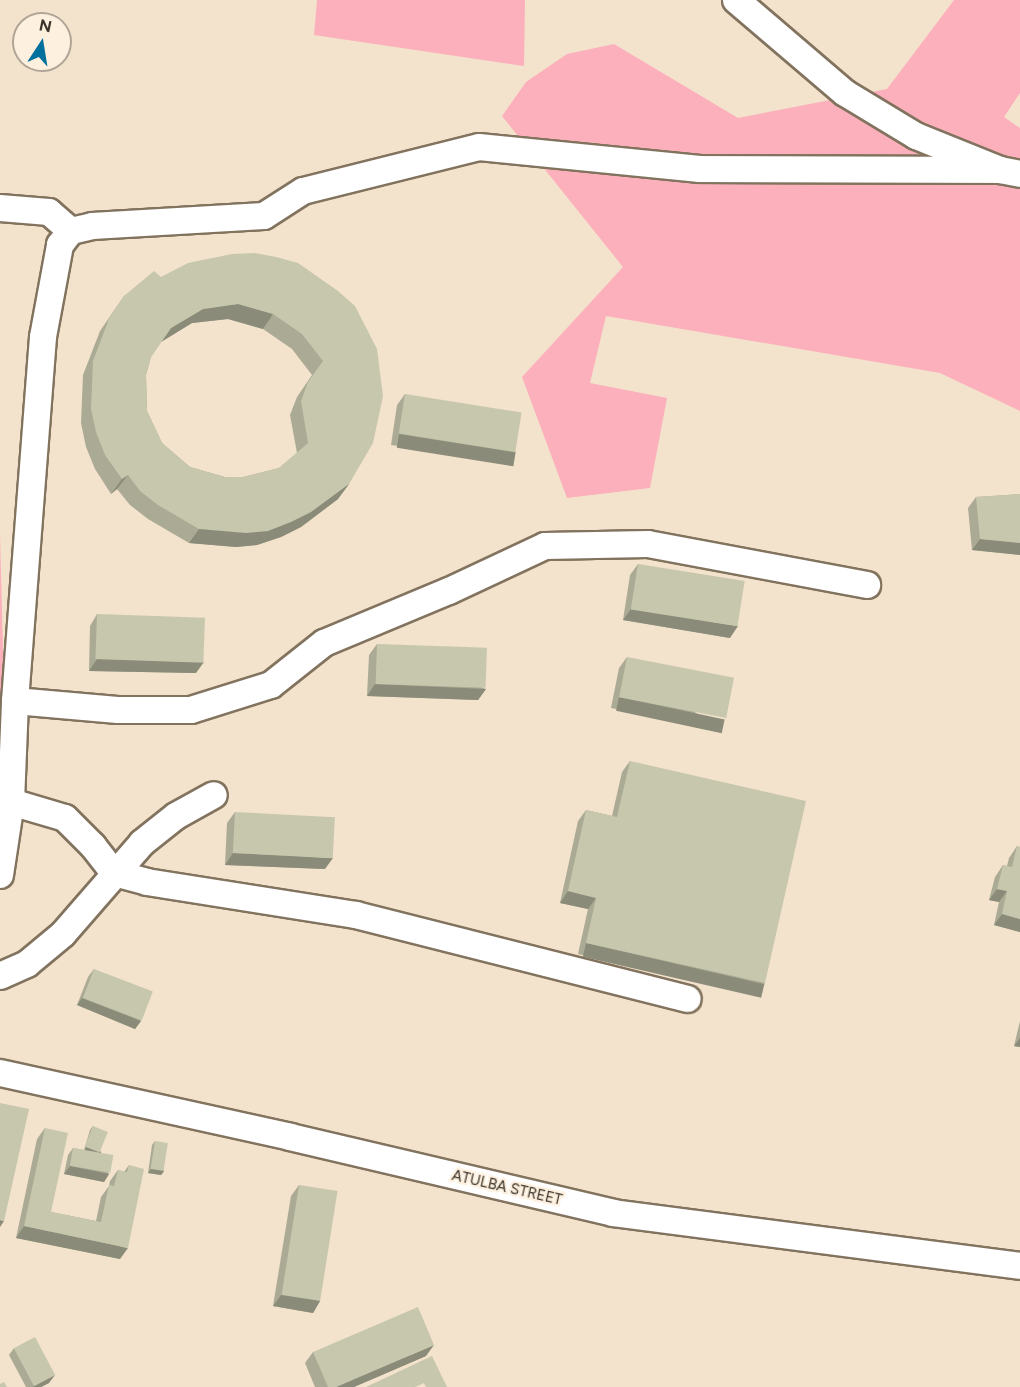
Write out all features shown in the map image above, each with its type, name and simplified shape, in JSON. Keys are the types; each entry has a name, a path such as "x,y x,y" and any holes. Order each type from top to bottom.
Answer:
{"street":[{"path":"736,0 845,93 916,136 1010,172"},
{"path":"0,875 11,802 15,701 43,337 60,245 71,231 92,226 264,216 303,192 479,147 700,169 1010,172"},
{"path":"0,208 49,212 71,231"},
{"path":"15,701 118,710 191,710 271,685 324,643 449,591 545,546 648,544 867,585"},
{"path":"0,976 27,963 63,934 142,843 176,816 214,795"},
{"path":"11,802 65,818 93,846 114,873 147,882 356,915 688,999"},
{"name":"ATULBA STREET","path":"0,1073 290,1137 613,1213 1020,1266"}],"shaded area":[{"path":"317,0 525,0 524,66 314,35"},
{"path":"954,0 1020,0 1020,93 1004,117 1020,128 1020,411 940,373 606,316 590,383 667,398 650,488 567,498 522,377 623,267 502,116 526,82 567,54 614,44 738,118 887,89"},
{"path":"0,534 5,728 0,728"}],"building":[{"path":"255,253 298,263 355,306 377,349 383,396 373,443 349,484 311,512 291,522 268,531 246,533 199,529 158,505 140,491 128,475 122,479 105,455 96,432 91,409 93,361 110,316 124,296 154,271 161,277 188,263 232,254","holes":["238,304 273,314 302,334 323,361 308,382 301,401 308,443 279,468 243,477 225,477 190,467 162,443 147,411 146,375 151,357 171,328 203,309"]},
{"path":"405,394 522,412 515,452 399,434"},
{"path":"1020,494 1020,543 980,539 976,497"},
{"path":"638,564 745,581 737,626 631,609"},
{"path":"97,614 205,618 203,663 95,659"},
{"path":"377,644 487,648 486,688 376,684"},
{"path":"627,657 734,678 726,718 619,697"},
{"path":"630,761 806,801 765,983 586,943 596,898 568,891 586,810 617,817"},
{"path":"235,812 335,817 333,858 233,853"},
{"path":"1017,846 1020,847 1020,919 1002,914 1007,891 997,889 1003,865 1012,867"},
{"path":"94,969 153,992 142,1021 83,998"},
{"path":"0,1103 29,1109 4,1221 0,1220"},
{"path":"93,1126 108,1132 100,1152 85,1146"},
{"path":"45,1128 68,1133 51,1212 101,1222 109,1185 114,1186 118,1170 127,1172 129,1165 144,1169 128,1248 24,1226"},
{"path":"155,1141 168,1143 163,1171 151,1169"},
{"path":"73,1148 113,1155 110,1173 70,1166"},
{"path":"299,1185 338,1191 320,1301 282,1295"},
{"path":"418,1307 434,1345 336,1387 328,1387 313,1352"},
{"path":"35,1337 55,1375 34,1386 14,1348"},
{"path":"432,1356 447,1387 426,1387 424,1383 415,1387 366,1387"},
{"path":"4,1382 7,1387 0,1387 0,1384"}]}
